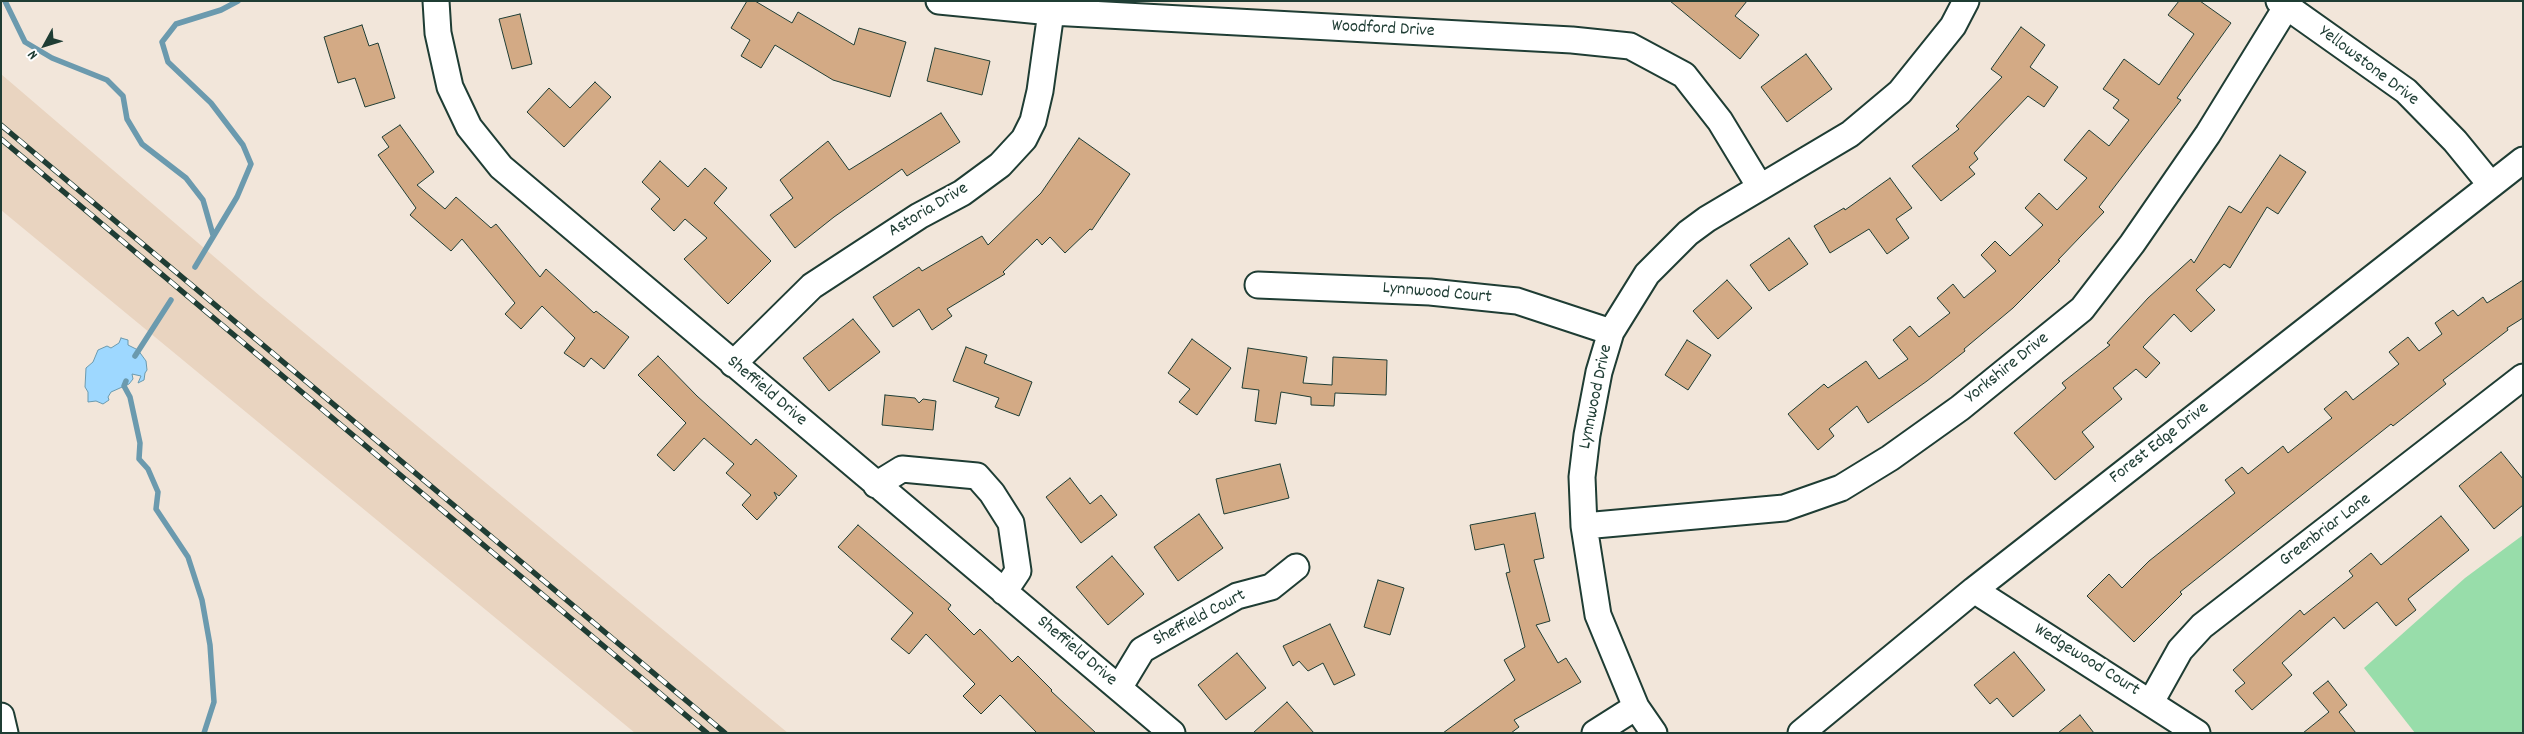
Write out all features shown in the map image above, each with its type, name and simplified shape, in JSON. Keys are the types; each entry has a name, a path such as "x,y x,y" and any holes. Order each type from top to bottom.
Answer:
{"street":[{"name":"Sheffield Drive","path":"436,1 438,33 450,87 470,128 501,167 732,364 1172,733"},
{"name":"Woodford Drive","path":"939,1 1051,12 1572,40 1630,46 1684,75 1720,120 1760,187"},
{"name":"Lynnwood Drive","path":"1654,733 1636,707 1598,615 1584,526 1582,477 1586,435 1599,372 1611,332 1647,274 1688,233 1760,187 1850,134 1900,92 1953,26 1966,1"},
{"name":"Yellowstone Drive","path":"2285,3 2406,91 2455,141 2491,185"},
{"name":"Yorkshire Drive","path":"1584,526 1784,508 1841,488 1890,458 1960,408 2082,309 2132,244 2208,134 2285,3"},
{"name":"Astoria Drive","path":"732,364 812,286 919,216 962,193 1000,165 1024,139 1033,120 1040,91 1051,12"},
{"name":"Forest Edge Drive","path":"1817,728 1974,590 2523,160"},
{"name":"Lynnwood Court","path":"1258,285 1430,292 1517,301 1611,332"},
{"name":"Greenbriar Lane","path":"2151,702 2180,650 2202,626 2523,377"},
{"path":"876,485 902,469 977,476 992,493 1010,523 1018,571 1004,592"},
{"name":"Sheffield Court","path":"1119,688 1142,650 1237,596 1271,587 1296,567"},
{"name":"Wedgewood Court","path":"1974,590 2197,733"},
{"path":"1595,733 1636,707"},
{"path":"1,716 5,733"}],"shaded area":[{"path":"1,74 260,296 788,733 635,733 1,210"}],"green space":[{"path":"2523,535 2523,733 2415,733 2364,668 2465,578"}],"water":[{"path":"121,338 128,340 128,345 138,350 146,361 147,370 144,380 138,383 141,376 132,374 133,379 129,384 111,392 108,397 109,400 103,404 96,401 88,402 88,392 85,387 86,368 93,362 98,350 107,346 111,348 119,343"}],"building":[{"path":"747,1 755,1 792,23 798,12 854,45 859,28 906,42 890,97 833,80 775,45 761,68 741,56 750,40 731,28"},
{"path":"1670,1 1747,1 1735,16 1759,35 1740,59"},
{"path":"2179,1 2200,1 2231,23 2177,98 2181,100 2099,207 2104,212 2058,260 2060,261 2013,308 1964,349 1965,351 1868,423 1857,406 1829,429 1834,436 1818,450 1788,414 1824,384 1828,388 1866,361 1879,379 1908,359 1893,340 1910,326 1919,337 1950,313 1937,298 1953,284 1964,298 1996,271 1981,255 1995,241 2010,256 2043,225 2025,208 2039,193 2057,210 2087,178 2064,160 2089,130 2109,146 2129,120 2113,108 2119,100 2103,89 2124,59 2159,85 2194,34 2168,15"},
{"path":"520,14 532,64 512,69 499,19"},
{"path":"362,25 369,46 378,43 395,98 365,107 355,78 338,83 324,37"},
{"path":"2021,27 2045,45 2030,67 2058,87 2044,107 2028,96 1974,153 1978,159 1969,167 1975,174 1941,201 1912,166 1959,129 1956,126 2002,77 1991,69"},
{"path":"935,48 990,61 982,95 927,81"},
{"path":"1806,54 1832,89 1787,122 1761,87"},
{"path":"595,82 611,97 564,147 527,112 549,88 570,108"},
{"path":"941,113 960,142 907,176 902,169 834,217 795,248 770,215 793,198 780,180 828,141 849,170"},
{"path":"400,125 434,172 417,185 445,209 456,197 491,228 496,224 540,277 546,269 594,313 596,311 629,337 604,369 591,358 584,367 564,353 575,338 542,306 521,329 505,314 515,303 462,239 451,251 410,215 416,208 378,155 389,147 382,137"},
{"path":"1079,138 1130,174 1092,230 1090,229 1065,253 1050,237 1042,245 1037,239 1003,272 1005,274 947,309 952,316 932,330 919,309 893,327 873,297 919,267 922,271 982,236 988,245 1041,193"},
{"path":"2280,155 2306,172 2278,214 2267,207 2230,268 2224,264 2196,290 2215,310 2191,332 2174,314 2143,347 2160,363 2146,378 2136,369 2113,388 2122,399 2082,432 2094,447 2055,480 2014,433 2066,388 2062,383 2110,345 2107,343 2148,298 2191,259 2194,263 2229,206 2241,213"},
{"path":"660,161 688,187 705,168 727,188 714,203 771,261 728,304 684,259 707,238 685,219 674,231 651,209 660,199 642,182"},
{"path":"1890,178 1912,208 1896,219 1909,238 1887,254 1869,229 1830,253 1814,226 1844,208 1845,210"},
{"path":"1789,238 1808,264 1769,291 1750,265"},
{"path":"1727,280 1752,308 1718,339 1693,311"},
{"path":"2523,280 2523,318 2507,328 2508,330 2443,380 2446,384 2393,426 2391,424 2180,592 2182,594 2134,642 2087,596 2109,574 2122,588 2149,561 2235,493 2225,480 2242,467 2248,474 2283,446 2288,453 2332,418 2324,409 2346,391 2353,400 2399,364 2389,352 2408,337 2419,351 2442,334 2435,323 2453,310 2458,316 2483,297 2487,303"},
{"path":"853,319 880,352 829,391 803,358"},
{"path":"1192,339 1231,368 1197,415 1179,402 1190,389 1168,373"},
{"path":"1687,340 1711,355 1688,390 1665,375"},
{"path":"966,347 987,355 984,363 1032,382 1019,416 995,407 999,398 953,381"},
{"path":"1248,348 1307,357 1303,383 1332,385 1333,357 1387,360 1386,395 1335,393 1334,406 1311,405 1311,397 1281,392 1276,424 1255,421 1259,390 1242,388"},
{"path":"658,356 697,396 751,445 756,439 797,476 779,496 774,492 777,498 757,520 742,505 751,495 726,473 734,464 704,438 674,471 657,455 686,423 638,375"},
{"path":"885,395 915,398 919,403 923,399 936,401 933,430 882,425"},
{"path":"2501,452 2523,479 2523,505 2494,529 2459,486"},
{"path":"1280,464 1289,498 1224,514 1216,479"},
{"path":"1070,478 1090,504 1101,495 1117,515 1081,543 1046,497"},
{"path":"1535,513 1544,558 1534,560 1550,621 1536,625 1558,663 1566,658 1581,682 1514,720 1519,727 1511,733 1443,733 1515,680 1504,660 1525,647 1506,573 1510,572 1504,544 1475,550 1470,525"},
{"path":"1199,514 1223,548 1178,581 1154,547"},
{"path":"2441,516 2469,550 2408,599 2416,610 2396,626 2377,602 2344,629 2334,617 2282,663 2292,675 2252,710 2235,691 2245,683 2233,670 2300,610 2304,615 2353,576 2349,571 2371,553 2381,565"},
{"path":"858,525 951,605 948,609 974,635 980,629 1012,662 1018,656 1051,691 1096,733 1037,733 1000,695 981,714 963,696 975,684 926,634 909,654 891,639 913,613 838,547"},
{"path":"1112,556 1144,594 1108,625 1076,587"},
{"path":"1378,580 1404,588 1390,635 1364,627"},
{"path":"1330,624 1355,675 1334,685 1323,663 1308,671 1299,661 1293,666 1283,646"},
{"path":"2014,652 2045,690 2013,717 1997,698 1990,704 1974,685"},
{"path":"1237,653 1266,688 1226,720 1198,685"},
{"path":"2328,681 2347,705 2339,712 2356,733 2303,733 2329,712 2313,693"},
{"path":"1287,702 1314,733 1253,733"},
{"path":"2080,715 2094,733 2058,733"}],"waterway":[{"path":"5,1 25,42 52,58 107,80 123,96 127,119 142,144 186,178 203,200 213,235"},
{"path":"195,267 237,197 251,164 243,145 211,103 168,62 162,42 176,24 221,10 238,1"},
{"path":"135,356 171,300"},
{"path":"126,381 124,386 130,397 140,443 139,459 148,469 158,492 156,509 188,557 202,600 210,645 214,702 204,733"}],"railway":[{"path":"1,125 725,733"},
{"path":"1,139 707,733"}]}
